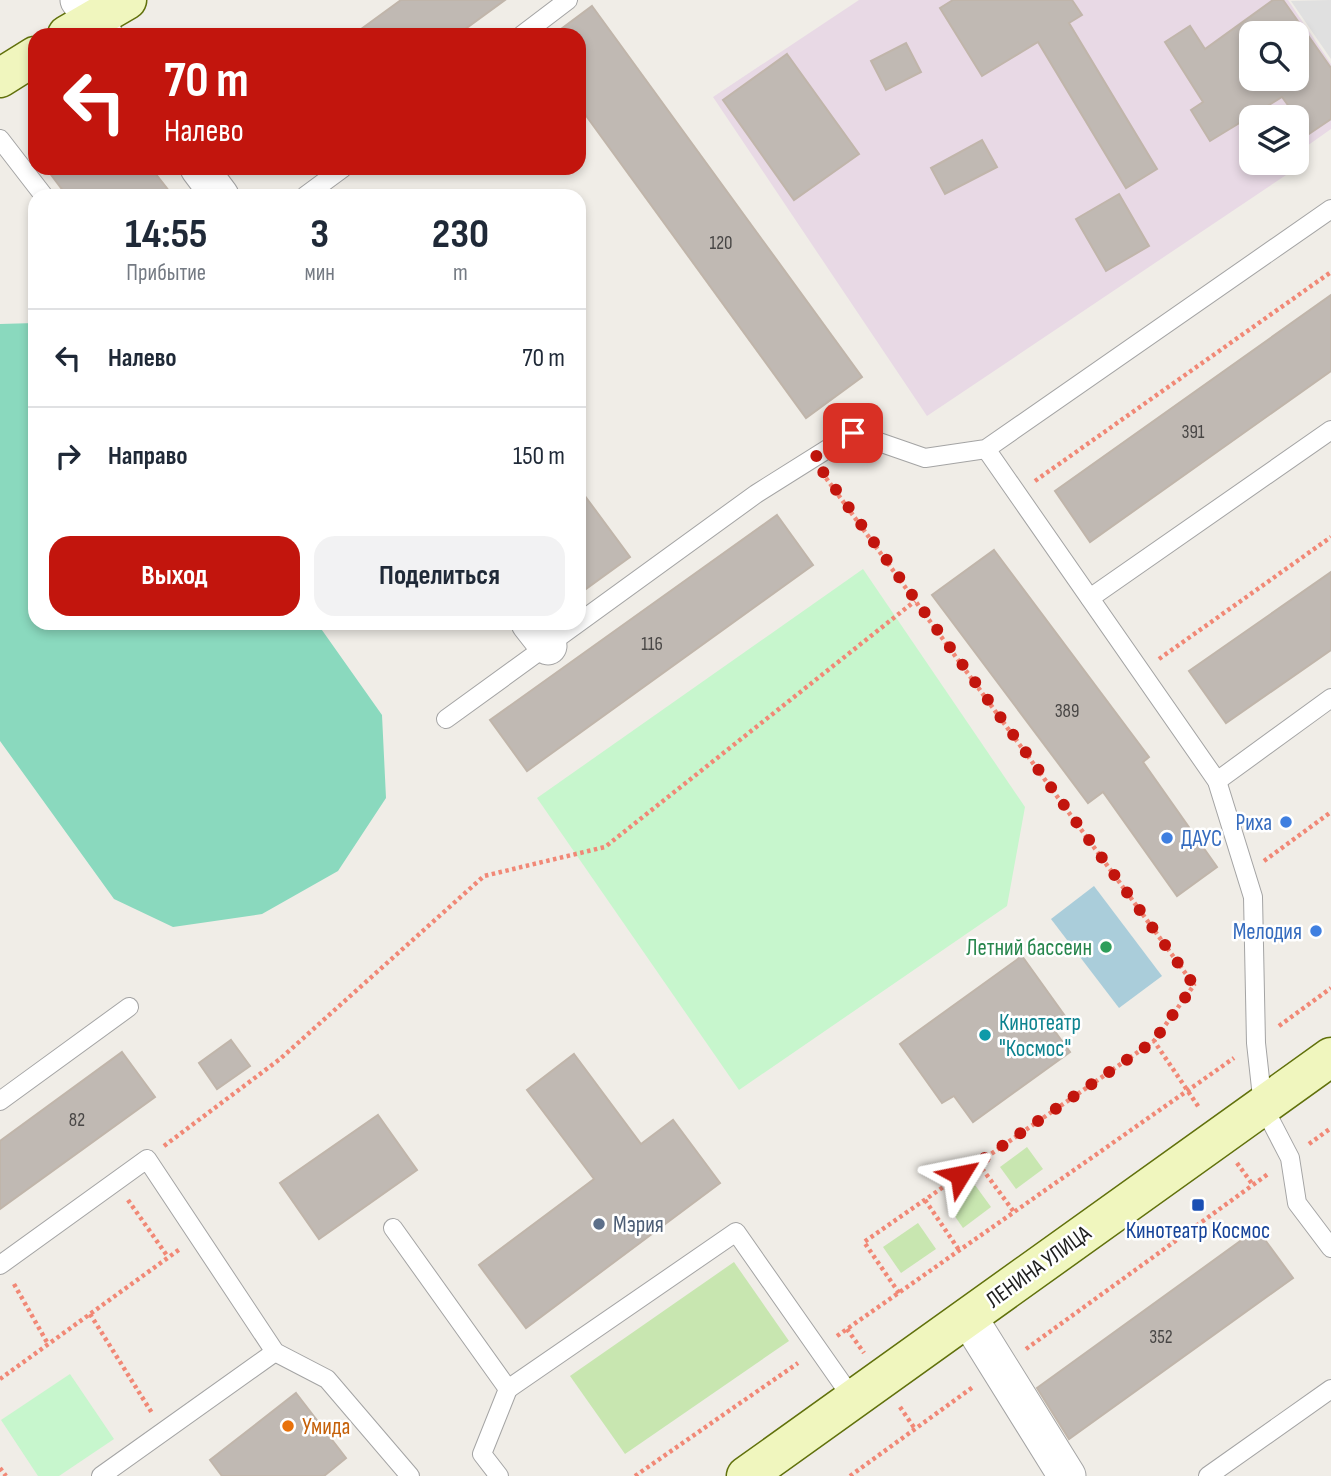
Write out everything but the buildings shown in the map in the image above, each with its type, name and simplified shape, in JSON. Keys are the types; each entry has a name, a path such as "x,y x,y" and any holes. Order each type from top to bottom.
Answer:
{"main road":[{"path":"85,22 127,0"},
{"path":"0,78 28,60"},
{"name":"ЛЕНИНА УЛИЦА","path":"746,1476 1331,1057"}],"street":[{"path":"968,1317 1067,1476"}],"lane":[{"path":"531,28 568,0"},
{"path":"0,139 39,189"},
{"path":"314,189 334,175"},
{"path":"586,604 853,433 925,458 986,449 1331,209"},
{"path":"1090,598 1331,430"},
{"path":"986,449 1217,781 1253,897 1256,1043 1263,1105 1290,1158 1297,1203 1331,1248"},
{"path":"446,719 539,635"},
{"path":"1217,781 1331,698"},
{"path":"0,1101 129,1007"},
{"path":"1,1264 146,1159 275,1352 327,1378 410,1476"},
{"path":"393,1228 508,1389"},
{"path":"499,1476 482,1454 508,1389 736,1232 853,1399"},
{"path":"102,1476 275,1352"},
{"path":"1208,1476 1331,1389"}],"path":[{"path":"1017,494 1331,272"},
{"path":"813,458 1194,985 1154,1041 864,1242 899,1293"},
{"path":"1141,672 1331,537"},
{"path":"146,1159 280,1059 484,876 605,847 915,601"},
{"path":"1246,874 1331,813"},
{"path":"635,1476 1331,988"},
{"path":"1154,1041 1187,1090"},
{"path":"850,1476 1331,1128"},
{"path":"978,1163 1014,1212"},
{"path":"116,1182 168,1257"},
{"path":"925,1200 959,1250"},
{"path":"0,1379 197,1236"},
{"path":"1,1264 48,1344"},
{"path":"90,1314 163,1432"},
{"path":"0,1468 6,1476"}],"shaded area":[{"path":"859,0 1288,0 1302,21 1239,21 1239,91 1309,91 1309,31 1331,64 1331,129 1309,145 1309,105 1239,105 1239,175 1286,175 927,416 713,97"},
{"path":"1331,0 1331,59 1309,27 1309,21 1305,21 1291,1"}],"green space":[{"path":"28,323 28,630 322,630 382,715 386,798 338,871 262,914 173,927 114,899 0,741 0,324"},
{"path":"863,569 1025,807 1007,906 739,1090 537,798"},
{"path":"1027,1147 1043,1169 1016,1189 1000,1167"},
{"path":"975,1185 991,1207 963,1228 947,1205"},
{"path":"918,1223 936,1249 901,1273 883,1247"},
{"path":"734,1262 789,1341 625,1454 570,1376"},
{"path":"70,1374 114,1439 59,1476 38,1476 1,1420"}],"water":[{"name":"Летний бассеин","path":"1094,886 1162,976 1119,1008 1051,919"}],"place":[{"name":"Риха","path":"1286,822"},
{"name":"ДАУС","path":"1167,838"},
{"name":"Мелодия","path":"1316,931"},
{"name":"Летний бассеин","path":"1106,947"},
{"name":"Кинотеатр \"Космос\"","path":"985,1035"},
{"name":"Кинотеатр Космос","path":"1198,1205"},
{"name":"Мэрия","path":"599,1224"},
{"name":"Умида","path":"288,1426"}],"route":[{"path":"853,433 813,458 1194,985 1154,1041 960,1175"}]}
